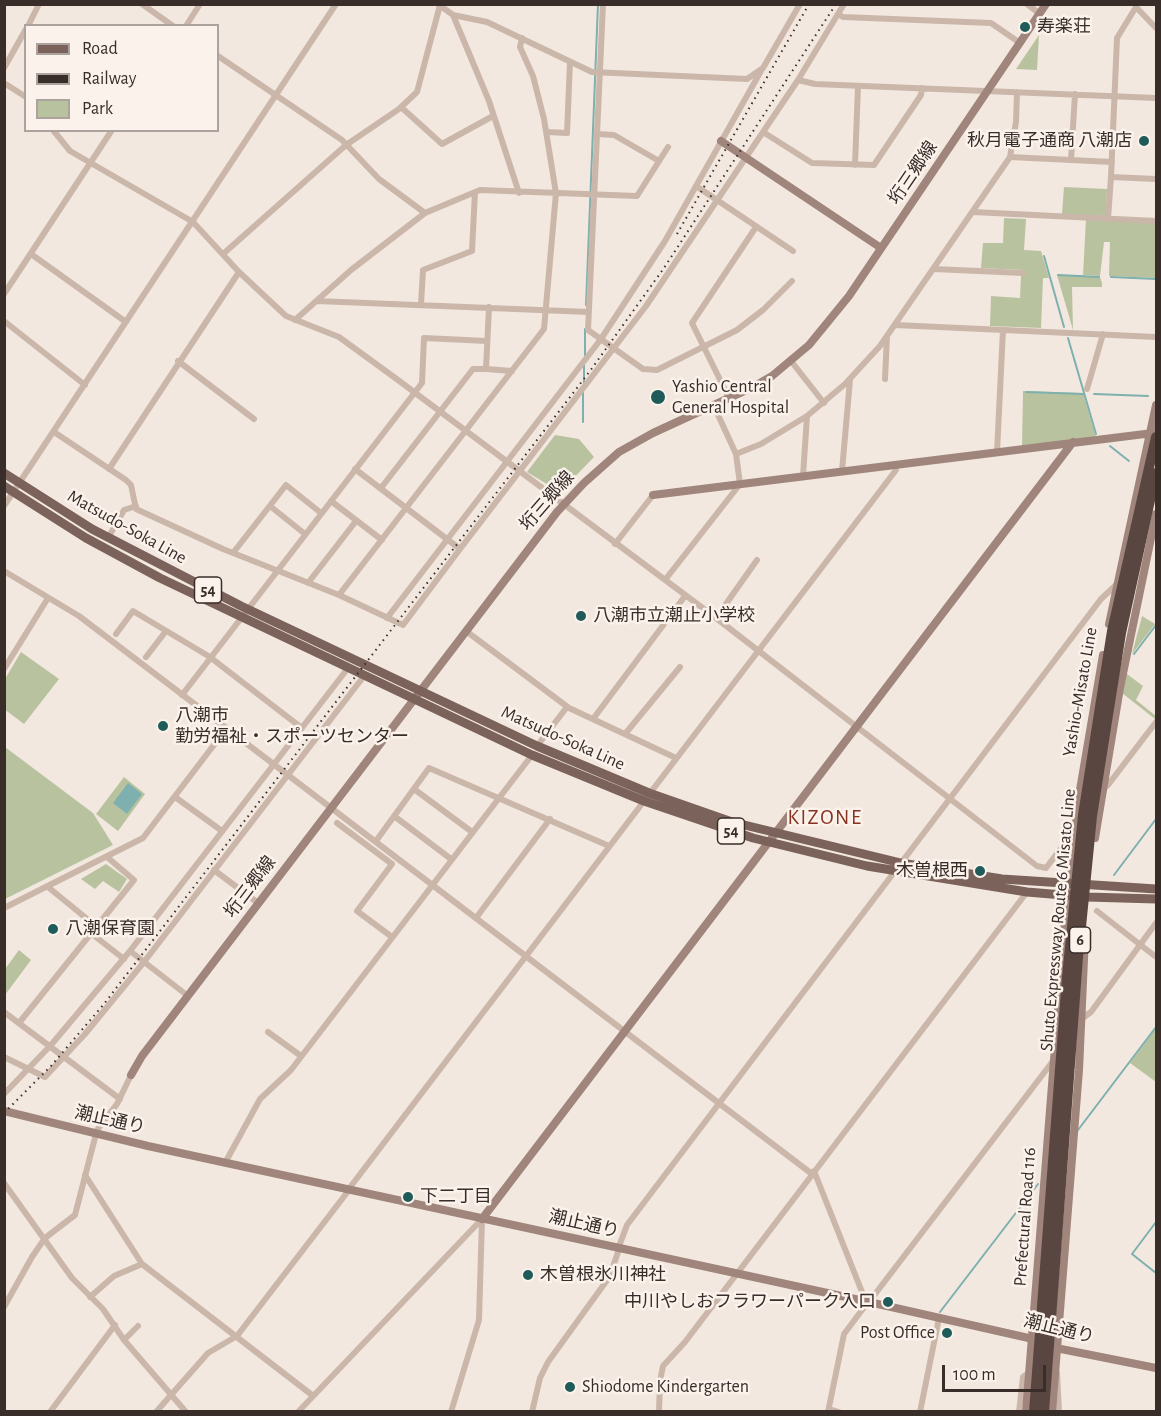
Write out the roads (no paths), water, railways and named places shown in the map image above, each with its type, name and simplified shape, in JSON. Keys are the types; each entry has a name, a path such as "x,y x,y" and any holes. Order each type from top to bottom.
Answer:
{"highway":[{"name":"Shuto Expressway Route 6 Misato Line","path":"1034,1412 1067,977 1083,815 1112,632 1154,434"},
{"name":"Shuto Expressway Route 6 Misato Line","path":"1044,1412 1078,957 1092,816 1121,633 1156,473"}],"main road":[{"name":"Matsudo-Soka Line","path":"4,473 108,538 348,668 418,695"},
{"name":"Matsudo-Soka Line","path":"4,486 127,561 244,612 534,750 646,797 772,838 895,872 1067,896 1156,898"},
{"name":"Matsudo-Soka Line","path":"772,838 901,863 1002,879 1156,889"}],"street":[{"path":"29,24 39,4"},
{"path":"142,4 170,24"},
{"path":"187,24 200,4"},
{"path":"4,506 336,4"},
{"path":"603,4 597,134 591,194 586,312 588,330 643,369 657,370 704,348 755,317 792,281"},
{"path":"387,618 589,354 649,267 800,4"},
{"path":"54,432 130,485 136,509 233,553 339,595 403,625 614,349 798,80 844,4"},
{"path":"1027,4 1041,14"},
{"name":"垳三郷線","path":"131,1075 142,1056 258,903 564,504 620,452 653,433 714,406 772,376 791,361 829,323 1047,4"},
{"path":"223,254 346,145 401,107 417,92 439,5 453,15 482,20 592,72 747,79 760,71"},
{"path":"1108,219 1117,38 1136,8 1156,28"},
{"path":"838,14 843,17 991,23 1020,43"},
{"path":"453,15 489,100 519,193"},
{"path":"4,68 24,32"},
{"path":"339,595 544,329 556,193 547,132 533,76 520,48 522,38"},
{"path":"219,57 346,145 379,179 424,213"},
{"path":"547,132 567,133 570,62"},
{"path":"798,80 802,83 858,86 1156,98"},
{"path":"4,83 24,95"},
{"path":"855,165 858,86"},
{"path":"763,132 812,163 874,165 921,94 922,88"},
{"path":"736,454 761,444 824,403 850,380 887,336 1010,157 1016,122 1017,92"},
{"path":"1071,160 1075,94"},
{"path":"401,107 442,144 493,116"},
{"path":"55,132 61,143 91,163 193,222 239,272 286,316 339,337 716,618 855,728 1042,869 1075,830"},
{"path":"4,294 111,132"},
{"path":"597,134 614,135 659,161"},
{"path":"721,141 881,248"},
{"path":"295,320 424,213 474,192 637,196 668,147"},
{"path":"1010,157 1112,162"},
{"path":"1111,177 1156,179"},
{"path":"696,186 793,251"},
{"path":"421,304 423,270 472,251 474,192"},
{"path":"973,212 1156,221"},
{"path":"729,398 692,323 756,227"},
{"path":"31,255 126,322"},
{"path":"934,269 1023,273"},
{"path":"109,469 178,361 239,272"},
{"path":"316,301 586,312"},
{"path":"486,369 489,307"},
{"path":"4,321 85,385"},
{"path":"895,325 1156,337"},
{"path":"997,452 1003,330"},
{"path":"1087,389 1103,334"},
{"path":"885,379 887,336"},
{"path":"182,695 422,383 424,338 487,341"},
{"path":"178,361 254,419"},
{"path":"791,361 824,403"},
{"path":"381,488 472,369 512,371"},
{"path":"842,471 850,380"},
{"name":"Yashio-Misato Line","path":"1058,1025 1067,896 1080,790 1116,585 1154,434 1156,405"},
{"path":"665,580 740,484 736,454 714,406"},
{"path":"803,476 807,416"},
{"path":"615,544 653,495 1073,442 1154,434"},
{"path":"298,1412 482,1219 1073,442"},
{"path":"156,1412 208,1353 237,1336 896,470 895,464"},
{"path":"355,469 460,549"},
{"path":"233,553 286,485 321,513"},
{"path":"331,501 382,540"},
{"path":"108,538 124,510 136,506"},
{"path":"270,506 305,534"},
{"path":"1052,1412 1079,1070 1084,886 1156,514"},
{"path":"308,583 356,521"},
{"path":"532,1412 540,1378 548,1362 610,1276 627,1225 1101,599 1130,573 1150,543"},
{"path":"716,618 757,560"},
{"path":"4,572 79,616 718,1104 813,1173 868,1302"},
{"path":"593,719 685,596"},
{"path":"4,669 48,598"},
{"path":"116,634 133,611 210,657 302,728"},
{"path":"146,657 166,631"},
{"path":"466,632 567,707 676,758"},
{"path":"625,734 680,667"},
{"path":"4,1094 51,1046 124,959 348,668"},
{"path":"4,1057 45,1077 144,962 364,676"},
{"path":"225,1163 260,1099 302,1056 567,707"},
{"path":"1080,790 1101,790 1108,785 1156,722"},
{"path":"4,908 143,838 226,729"},
{"path":"376,841 429,768 609,846"},
{"path":"414,789 472,832"},
{"path":"176,797 222,831"},
{"path":"394,816 452,859"},
{"path":"476,918 550,819"},
{"path":"337,823 392,864"},
{"path":"18,1023 134,880 107,858"},
{"path":"392,937 357,911 398,858"},
{"path":"214,870 258,903"},
{"path":"1067,896 1084,886"},
{"path":"48,887 97,927"},
{"path":"659,1412 663,1366 674,1357 1027,892"},
{"path":"1060,992 1070,982 1073,971 1084,897"},
{"path":"1097,911 1156,957"},
{"path":"1058,1025 1080,1024 1156,923"},
{"path":"92,934 124,959"},
{"path":"130,951 188,996"},
{"path":"4,1012 120,1099"},
{"name":"Prefectural Road 116","path":"1026,1412 1044,1172 1058,1025"},
{"path":"268,1032 302,1056"},
{"path":"839,1412 829,1410 844,1334 1055,1058"},
{"path":"4,1307 45,1238 75,1215 96,1134 120,1099 131,1075"},
{"name":"潮止通り","path":"6,1114 868,1302 1033,1339 1056,1348 1156,1368"},
{"path":"85,1175 141,1264 312,1395"},
{"path":"5,1187 45,1238 72,1278 115,1325 124,1340 186,1412"},
{"path":"451,1412 479,1320 482,1219"},
{"path":"90,1297 114,1276 141,1264"},
{"path":"920,1412 939,1318"},
{"path":"50,1412 115,1325"},
{"path":"124,1340 138,1326"},
{"path":"1055,1366 1059,1379 1059,1412"},
{"path":"1019,1412 1023,1377 1030,1372"}],"water":[{"path":"128,783 142,794 127,814 113,803"}],"waterway":[{"path":"586,305 598,4"},
{"path":"1044,256 1064,327"},
{"path":"1058,275 1099,277"},
{"path":"1111,277 1156,279"},
{"path":"585,329 585,356"},
{"path":"1068,338 1096,434"},
{"path":"584,365 584,383"},
{"path":"583,392 583,422"},
{"path":"1026,392 1083,394"},
{"path":"1094,394 1148,396"},
{"path":"1110,446 1129,461"},
{"path":"1134,654 1156,625"},
{"path":"1114,875 1156,819"},
{"path":"1078,1130 1156,1027"},
{"path":"940,1312 1038,1184"},
{"path":"1156,1222 1132,1254 1156,1273"}],"railway":[{"path":"677,234 809,4"},
{"path":"4,1113 51,1066 104,1004 590,371 664,268 836,4"}],"place":[{"name":"寿楽荘","path":"1025,27"},
{"name":"秋月電子通商 八潮店","path":"1144,141"},
{"name":"Yashio Central General Hospital","path":"658,397"},
{"name":"八潮市立潮止小学校","path":"581,616"},
{"name":"八潮市 勤労福祉・スポーツセンター","path":"163,726"},
{"name":"木曽根西","path":"980,871"},
{"name":"八潮保育園","path":"53,929"},
{"name":"下二丁目","path":"408,1197"},
{"name":"木曽根氷川神社","path":"528,1275"},
{"name":"中川やしおフラワーパーク入口","path":"888,1302"},
{"name":"Post Office","path":"947,1333"},
{"name":"Shiodome Kindergarten","path":"570,1387"}],"district":[{"name":"KIZONE","path":"825,818"}]}
